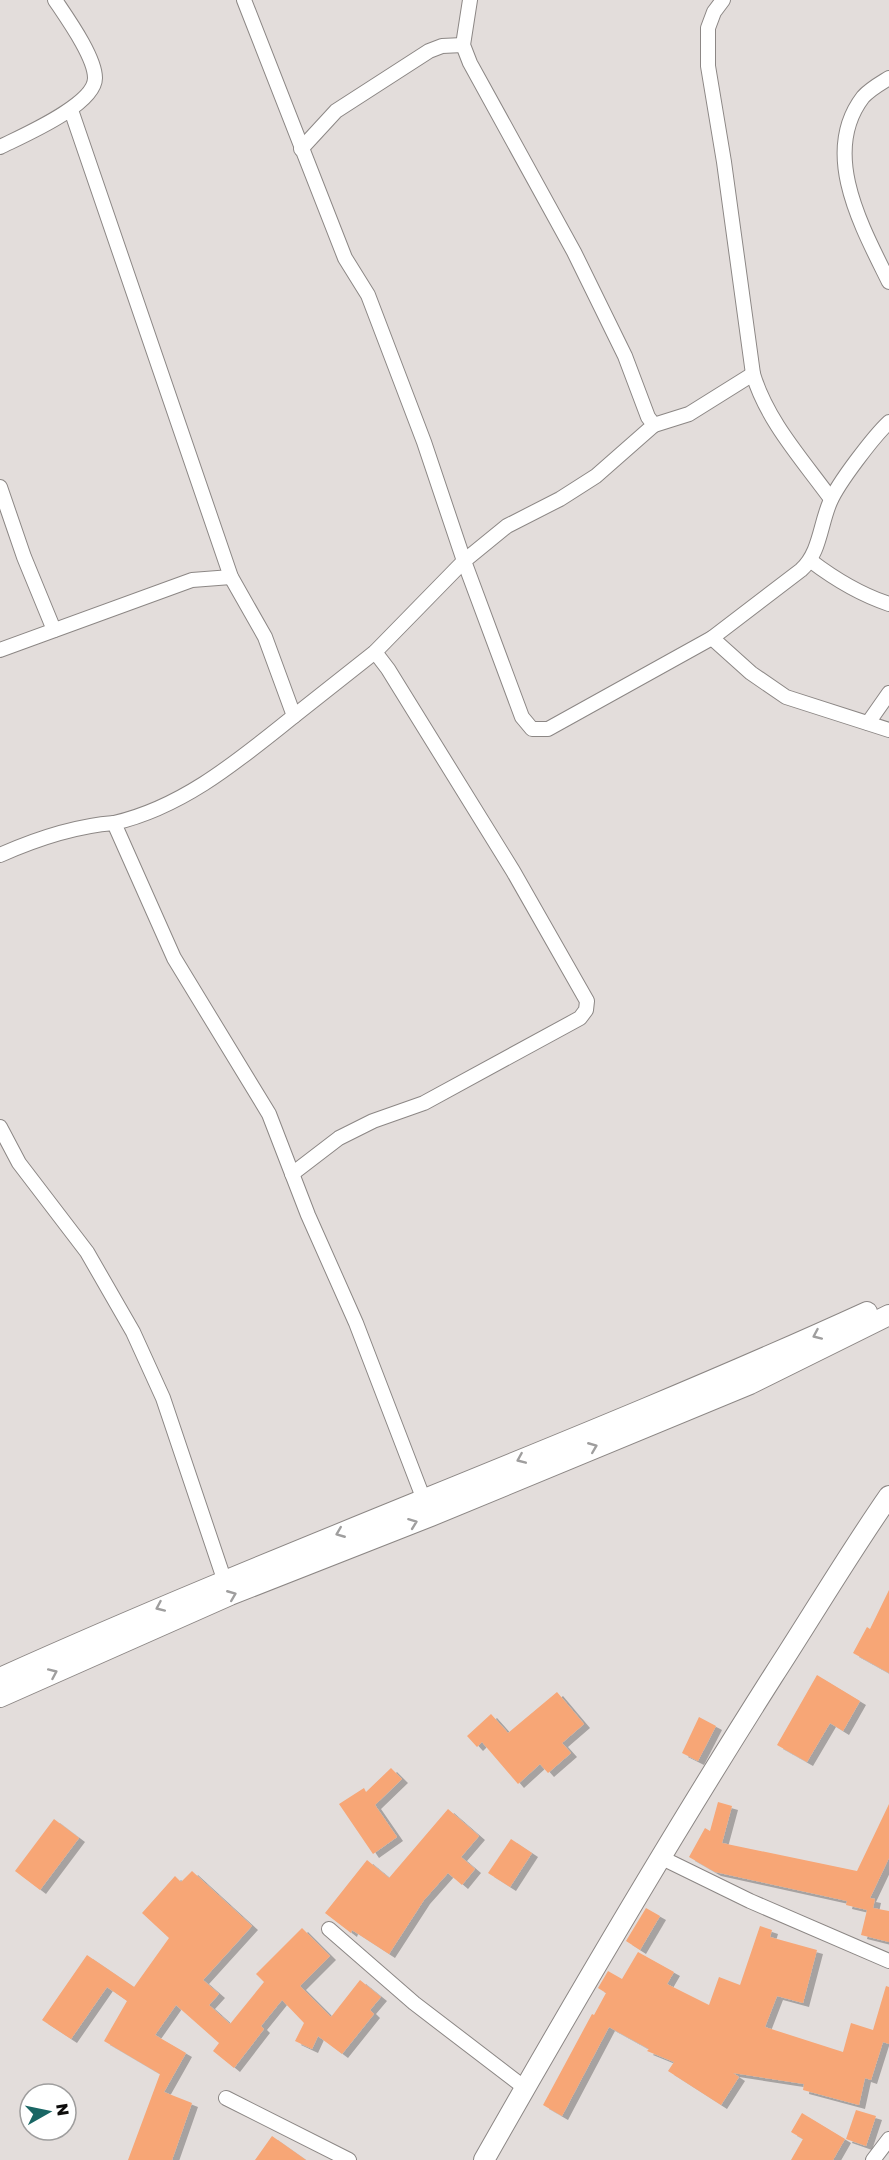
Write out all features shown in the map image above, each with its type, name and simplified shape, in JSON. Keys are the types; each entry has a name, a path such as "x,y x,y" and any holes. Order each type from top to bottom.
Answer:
{"main road":[{"path":"0,1678 224,1579 424,1500 743,1368 889,1302"},
{"path":"0,1697 230,1595 431,1516 750,1384 889,1315"},
{"path":"484,2160 588,1976 660,1857 854,1547 889,1496"}],"street":[{"path":"0,147 71,110 93,87 94,71 90,58 55,0"},
{"path":"244,0 345,258 368,295 424,442 464,561 522,717 532,729 548,729 712,638 811,561 831,499 877,433 889,422"},
{"path":"470,0 463,45 485,92 574,252 625,356 648,417 654,425"},
{"path":"723,0 714,12 708,28 708,66 724,162 753,374 760,397 773,420 831,499"},
{"path":"301,150 336,111 429,51 442,46 463,45"},
{"path":"889,78 865,95 850,117 843,143 846,174 863,230 889,282"},
{"path":"71,110 231,577 265,637 294,716"},
{"path":"0,855 28,842 143,815 219,776 375,652 464,561 507,526 560,499 596,476 654,425 689,414 753,374"},
{"path":"0,487 24,557 54,630"},
{"path":"811,561 838,581 865,596 889,604"},
{"path":"0,650 192,580 231,577"},
{"path":"712,638 751,673 786,697 889,730"},
{"path":"292,1174 339,1138 373,1121 424,1103 580,1018 586,1010 587,1001 513,871 388,669 375,652"},
{"path":"868,723 889,693"},
{"path":"114,823 174,958 269,1114 292,1174 356,1323 424,1500"},
{"path":"0,1127 19,1163 87,1252 133,1332 163,1398 224,1579"},
{"path":"660,1857 750,1901 889,1961"},
{"path":"330,1929 414,2003 525,2088"},
{"path":"226,2098 349,2160"},
{"path":"873,2160 889,2139"}],"building":[{"path":"889,1590 889,1673 853,1653 867,1627 870,1629"},
{"path":"817,1675 860,1701 843,1731 830,1723 807,1762 777,1745"},
{"path":"557,1692 584,1724 562,1743 571,1753 548,1773 540,1764 518,1784 482,1742 477,1747 467,1736 491,1714 508,1733"},
{"path":"699,1717 716,1726 698,1761 682,1753"},
{"path":"391,1768 402,1779 375,1805 397,1837 373,1854 339,1804 364,1788 366,1792"},
{"path":"718,1802 732,1806 722,1843 857,1871 889,1804 889,1858 870,1898 875,1899 873,1908 889,1911 889,1942 861,1935 867,1910 846,1905 847,1901 715,1872 689,1857 705,1828 710,1831"},
{"path":"448,1809 479,1836 461,1857 475,1869 462,1885 448,1873 424,1900 389,1954 352,1930 351,1933 325,1913 367,1860 389,1878"},
{"path":"54,1819 79,1838 40,1890 15,1871"},
{"path":"511,1839 532,1853 510,1887 488,1873"},
{"path":"192,1871 252,1926 203,1980 219,1994 209,2005 230,2024 264,1982 256,1974 302,1928 330,1956 300,1986 331,2017 360,1980 381,1997 370,2010 374,2014 342,2054 318,2036 312,2049 295,2041 304,2023 282,2000 261,2026 264,2029 234,2068 213,2051 219,2043 176,2005 155,2035 186,2053 164,2092 192,2103 172,2160 128,2160 160,2074 104,2041 127,2001 107,1987 71,2039 42,2020 87,1955 134,1987 169,1938 142,1913 175,1876 181,1882"},
{"path":"646,1908 660,1916 640,1950 626,1941"},
{"path":"760,1926 772,1930 770,1937 817,1950 803,2003 777,1996 765,2027 843,2052 851,2023 873,2030 886,1986 889,1987 889,2044 883,2042 871,2080 865,2078 859,2105 803,2090 804,2084 733,2073 739,2077 721,2105 668,2071 674,2062 647,2051 649,2049 609,2027 562,2116 543,2105 592,2014 594,2015 606,1993 598,1988 608,1971 622,1979 638,1952 674,1972 667,1984 709,2005 719,1977 740,1985"},
{"path":"856,2110 876,2116 866,2146 846,2139"},
{"path":"802,2113 845,2139 833,2160 791,2160 803,2139 791,2132"},
{"path":"272,2136 306,2160 255,2160"}]}
